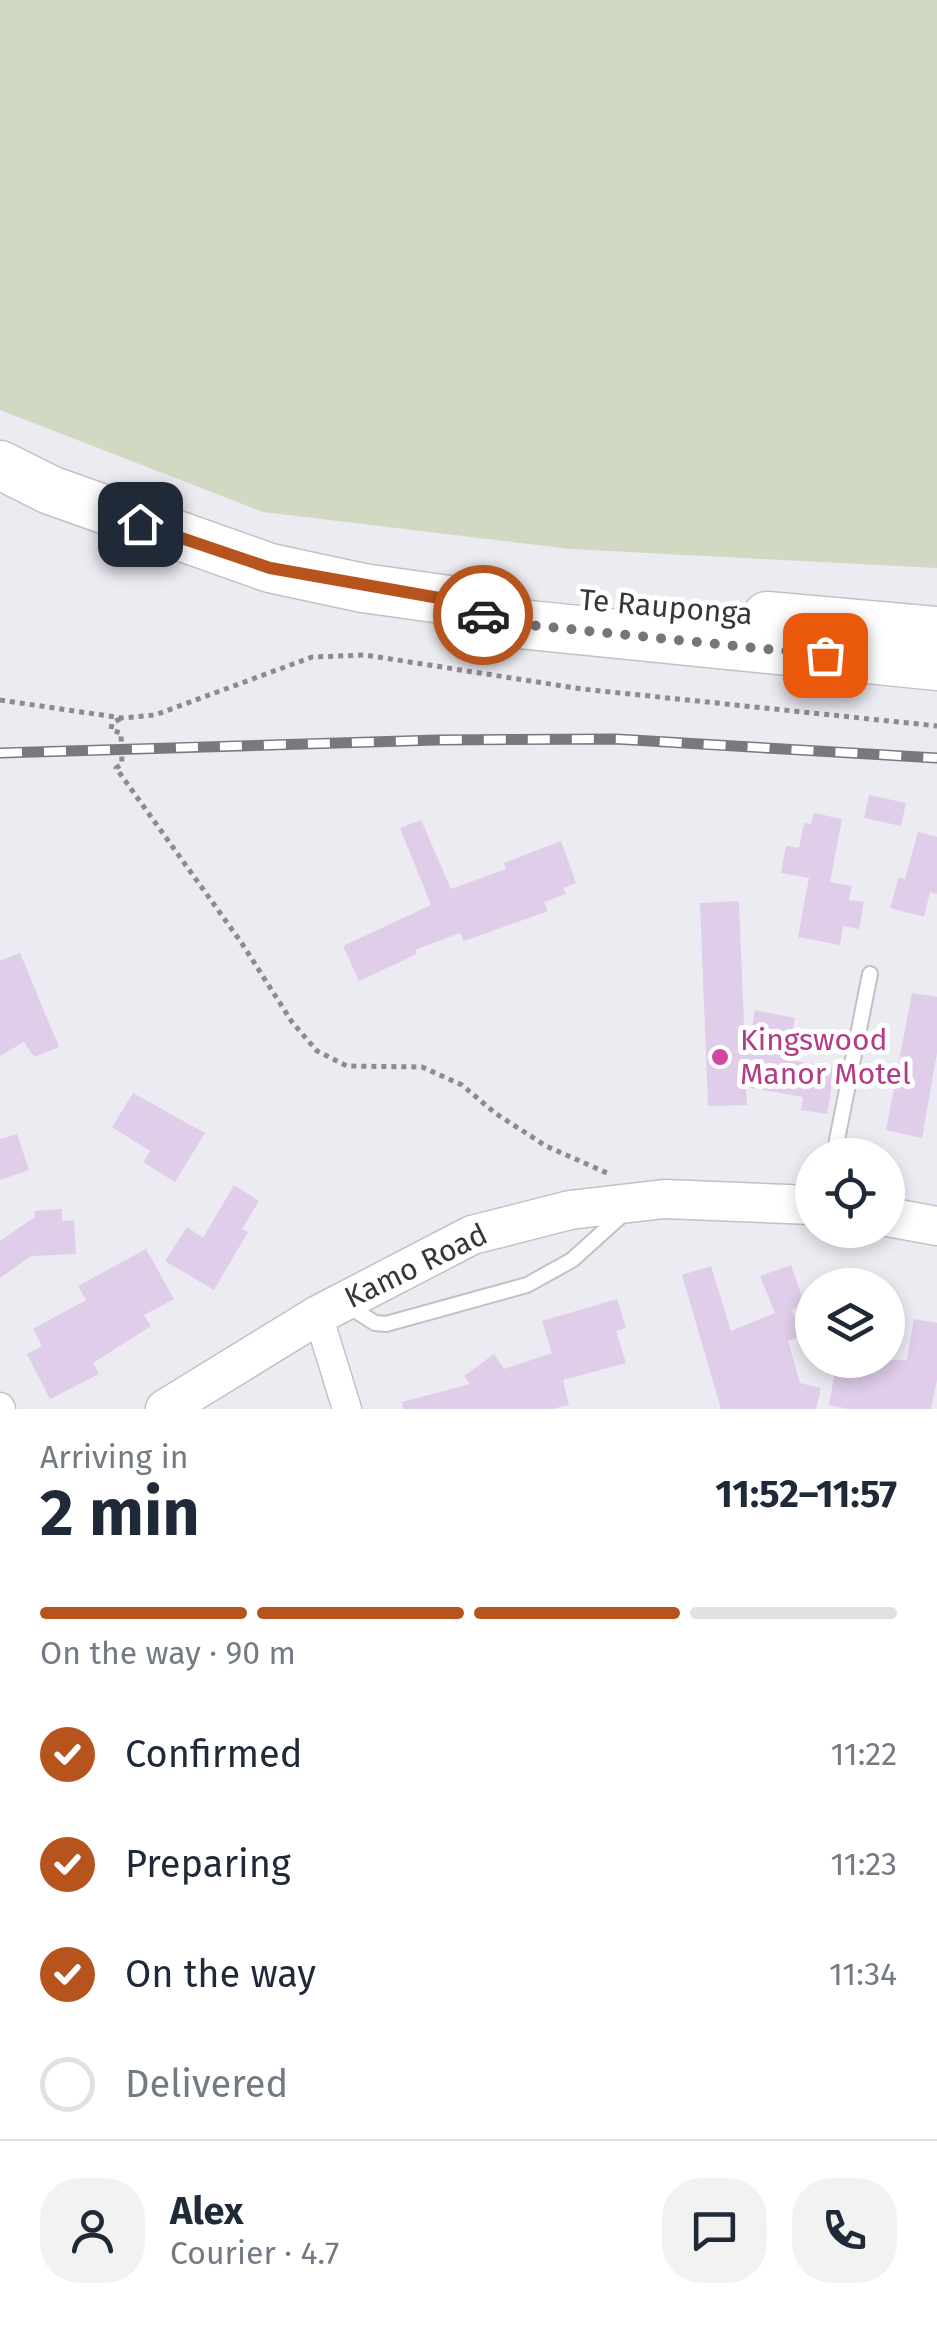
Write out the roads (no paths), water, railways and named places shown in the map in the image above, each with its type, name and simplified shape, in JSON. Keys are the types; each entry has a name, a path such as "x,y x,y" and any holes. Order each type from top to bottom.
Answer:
{"highway":[{"name":"Te Rauponga","path":"0,465 50,490 270,568 456,601 509,623 937,666"},
{"name":"Te Rauponga","path":"456,601 484,593 532,595 937,631"}],"main road":[{"name":"Kamo Road","path":"165,1409 330,1308 472,1234 624,1190 795,1204"},
{"path":"905,1220 937,1226"}],"street":[{"path":"330,1308 347,1409"}],"lane":[{"path":"837,1138 870,974"},
{"path":"330,1308 386,1324 527,1285 572,1260 624,1190"}],"railway":[{"path":"0,753 437,740 616,739 937,758"}],"place":[{"name":"Kingswood Manor Motel","path":"720,1057"}]}
